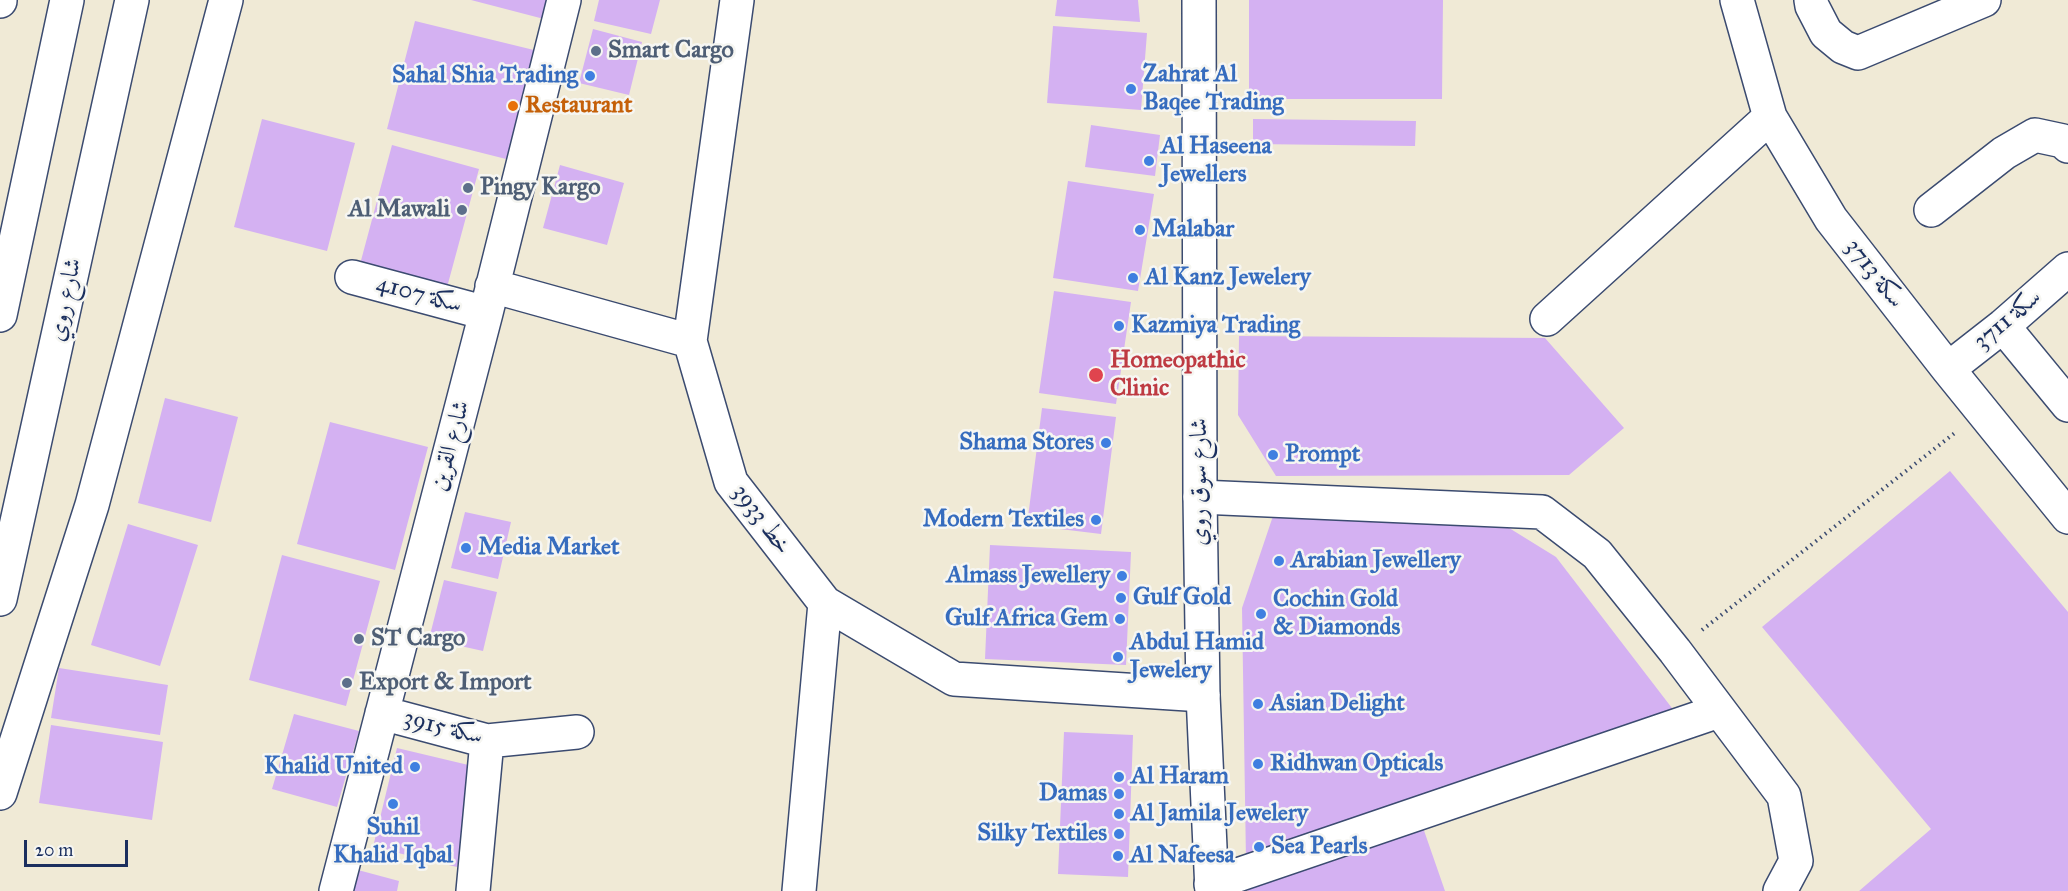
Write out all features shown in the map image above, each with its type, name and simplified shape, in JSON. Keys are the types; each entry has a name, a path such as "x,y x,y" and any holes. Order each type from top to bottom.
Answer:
{"street":[{"path":"0,315 67,0"},
{"name":"شارع روي","path":"0,599 132,0"},
{"path":"0,793 92,505 226,0"},
{"name":"شارع القرين","path":"336,891 564,0"},
{"name":"3933 خط","path":"737,0 690,342 731,482 825,603 954,679 1203,695"},
{"name":"شارع سوق روي","path":"1199,0 1200,497 1203,695 1211,887"},
{"name":"سكة 3713","path":"1737,0 1770,117 1832,219 1982,412 2068,517"},
{"path":"1811,0 1826,33 1843,47 1858,53 1984,0"},
{"path":"1547,319 1770,117"},
{"path":"1931,210 2004,153 2035,135 2063,141 2068,146"},
{"name":"سكة 4107","path":"352,277 489,300 690,342"},
{"name":"سكة 3711","path":"1948,369 2003,326 2063,285"},
{"path":"2003,326 2068,405"},
{"path":"1200,497 1542,512 1597,554 1675,651 1784,796 1796,861 1780,891"},
{"path":"0,718 92,505"},
{"path":"799,891 825,603"},
{"path":"1211,887 1719,711"},
{"name":"سكة 3915","path":"382,713 487,741 577,732"},
{"path":"473,891 487,741"}],"path":[{"path":"1675,651 1982,412"}],"building":[{"path":"471,0 549,0 544,19"},
{"path":"599,0 660,0 651,34 594,21"},
{"path":"1057,0 1138,0 1140,22 1055,16"},
{"path":"1249,0 1443,0 1442,99 1249,99"},
{"path":"415,21 538,51 510,160 387,129"},
{"path":"1053,26 1147,33 1141,110 1047,103"},
{"path":"593,29 642,42 629,95 579,83"},
{"path":"262,119 355,143 327,251 234,227"},
{"path":"1253,119 1416,121 1415,146 1253,144"},
{"path":"1091,125 1160,135 1155,176 1085,167"},
{"path":"392,145 479,169 446,291 359,268"},
{"path":"560,165 624,183 607,245 543,228"},
{"path":"1068,181 1154,194 1138,291 1053,278"},
{"path":"1054,291 1131,302 1116,404 1039,393"},
{"path":"1239,336 1545,338 1624,428 1569,475 1276,476 1238,415"},
{"path":"165,398 238,417 211,522 138,503"},
{"path":"1042,408 1116,417 1101,534 1027,525"},
{"path":"330,422 428,447 395,570 297,544"},
{"path":"1950,471 2068,612 2068,891 1859,891 1931,829 1762,627"},
{"path":"465,512 511,522 498,579 451,568"},
{"path":"1273,516 1501,523 1556,557 1675,712 1246,861 1242,608"},
{"path":"128,524 198,545 160,666 91,645"},
{"path":"990,545 1131,552 1126,665 985,659"},
{"path":"282,555 380,581 346,706 249,680"},
{"path":"444,580 497,592 483,651 429,639"},
{"path":"59,668 168,685 160,735 51,718"},
{"path":"294,714 359,731 337,807 272,789"},
{"path":"51,725 163,742 152,820 39,803"},
{"path":"1064,732 1133,735 1128,877 1058,874"},
{"path":"397,748 481,768 457,867 373,847"},
{"path":"1420,819 1445,891 1248,891 1244,881"},
{"path":"358,870 399,881 397,891 352,891"}],"place":[{"name":"Smart Cargo","path":"596,51"},
{"name":"Sahal Shia Trading","path":"590,76"},
{"name":"Zahrat Al Baqee Trading","path":"1131,89"},
{"name":"Restaurant","path":"513,106"},
{"name":"Al Haseena Jewellers","path":"1149,161"},
{"name":"Pingy Kargo","path":"468,188"},
{"name":"Al Mawali","path":"462,210"},
{"name":"Malabar","path":"1140,230"},
{"name":"Al Kanz Jewelery","path":"1133,278"},
{"name":"Kazmiya Trading","path":"1119,326"},
{"name":"Homeopathic Clinic","path":"1096,375"},
{"name":"Shama Stores","path":"1106,443"},
{"name":"Prompt","path":"1273,455"},
{"name":"Modern Textiles","path":"1096,520"},
{"name":"Media Market","path":"466,548"},
{"name":"Arabian Jewellery","path":"1279,561"},
{"name":"Almass Jewellery","path":"1122,576"},
{"name":"Gulf Gold","path":"1121,598"},
{"name":"Cochin Gold & Diamonds","path":"1261,614"},
{"name":"Gulf Africa Gem","path":"1120,619"},
{"name":"ST Cargo","path":"359,639"},
{"name":"Abdul Hamid Jewelery","path":"1118,657"},
{"name":"Export & Import","path":"347,683"},
{"name":"Asian Delight","path":"1258,704"},
{"name":"Ridhwan Opticals","path":"1258,764"},
{"name":"Khalid United","path":"415,767"},
{"name":"Al Haram","path":"1119,777"},
{"name":"Damas","path":"1119,794"},
{"name":"Suhil Khalid Iqbal","path":"393,804"},
{"name":"Al Jamila Jewelery","path":"1119,814"},
{"name":"Silky Textiles","path":"1119,834"},
{"name":"Sea Pearls","path":"1259,847"},
{"name":"Al Nafeesa","path":"1118,856"}]}
